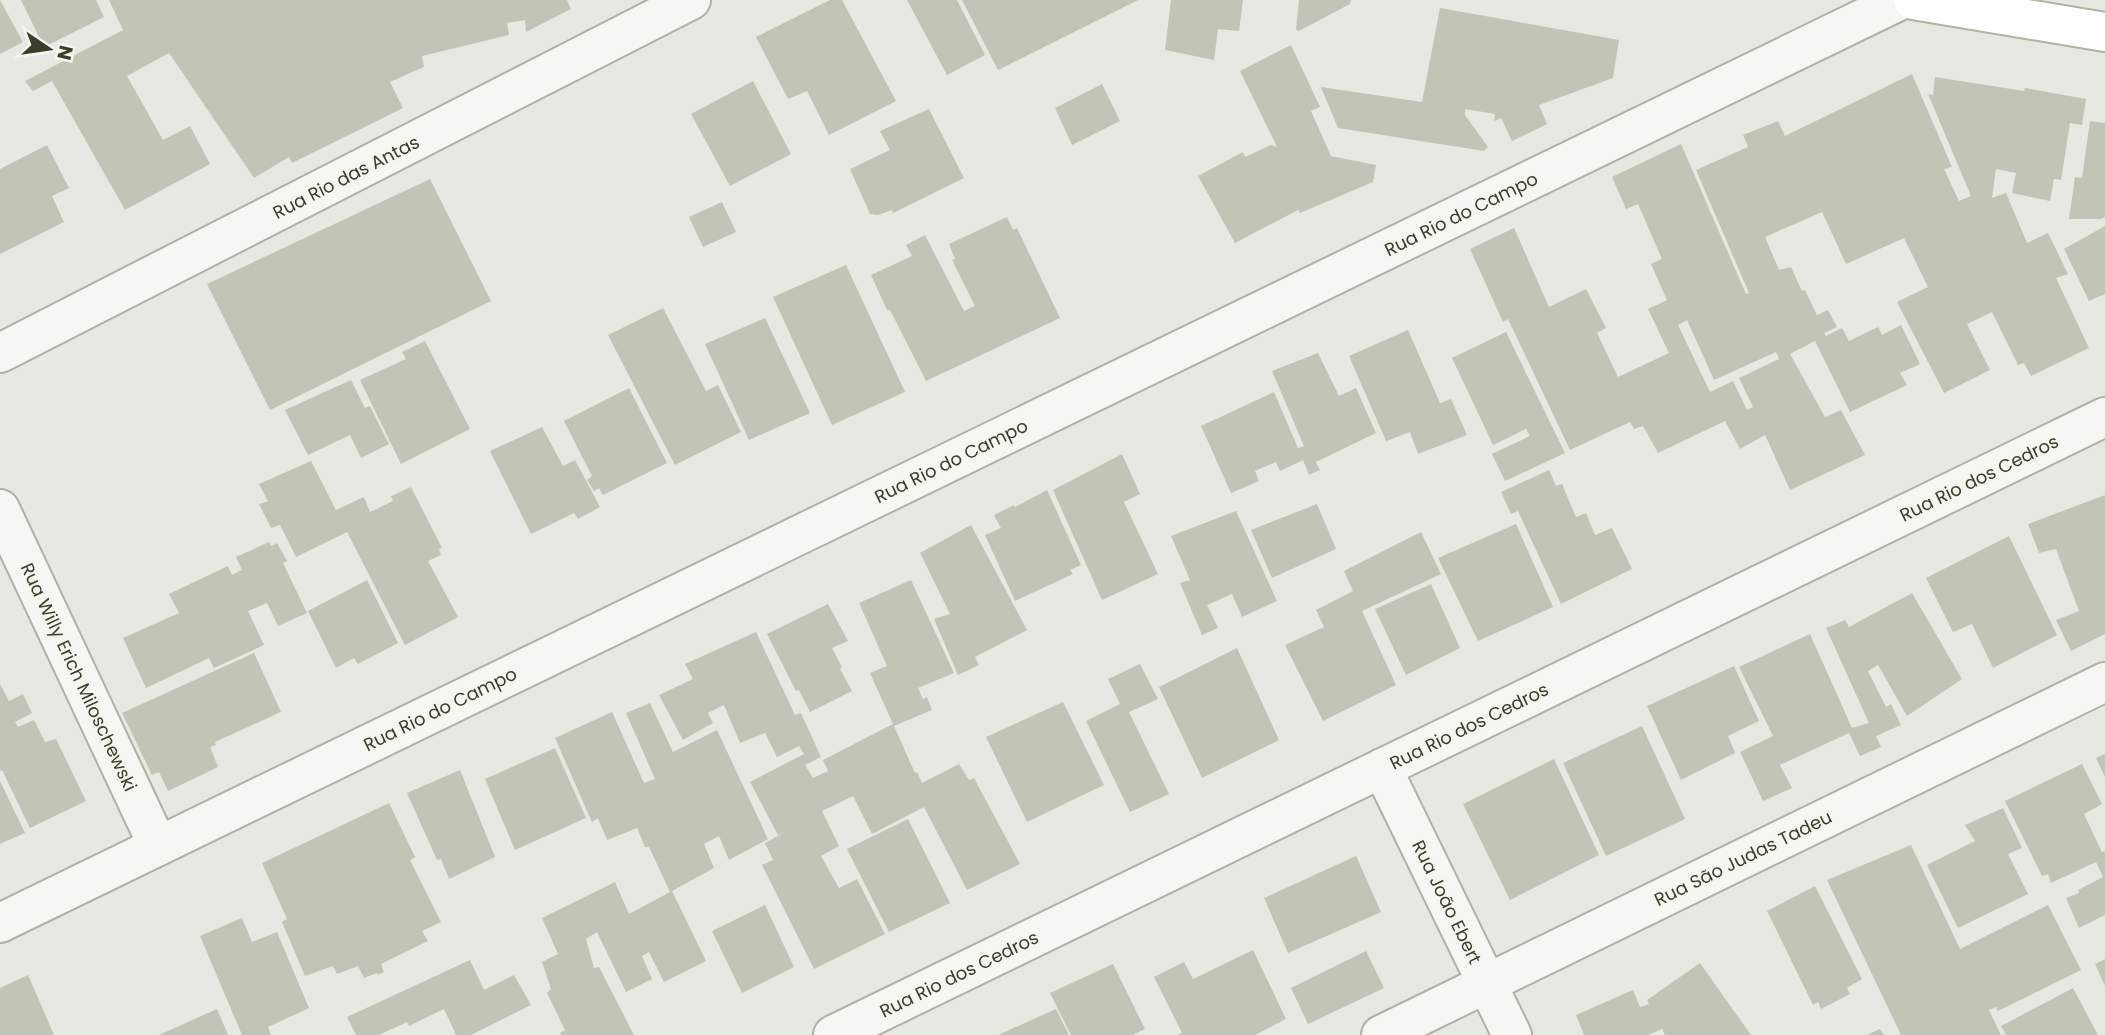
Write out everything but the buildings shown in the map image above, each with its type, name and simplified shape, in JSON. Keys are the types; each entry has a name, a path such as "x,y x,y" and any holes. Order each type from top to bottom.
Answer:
{"main road":[{"path":"1913,0 2105,32"}],"street":[{"name":"Rua Rio das Antas","path":"0,353 691,0"},
{"name":"Rua Rio do Campo","path":"0,923 1901,0"},
{"name":"Rua Rio dos Cedros","path":"833,1035 2105,416"},
{"name":"Rua Willy Erich Miloschewski","path":"0,509 158,846"},
{"name":"Rua São Judas Tadeu","path":"1381,1035 2105,682"},
{"name":"Rua João Ebert","path":"1382,768 1512,1035"}]}
